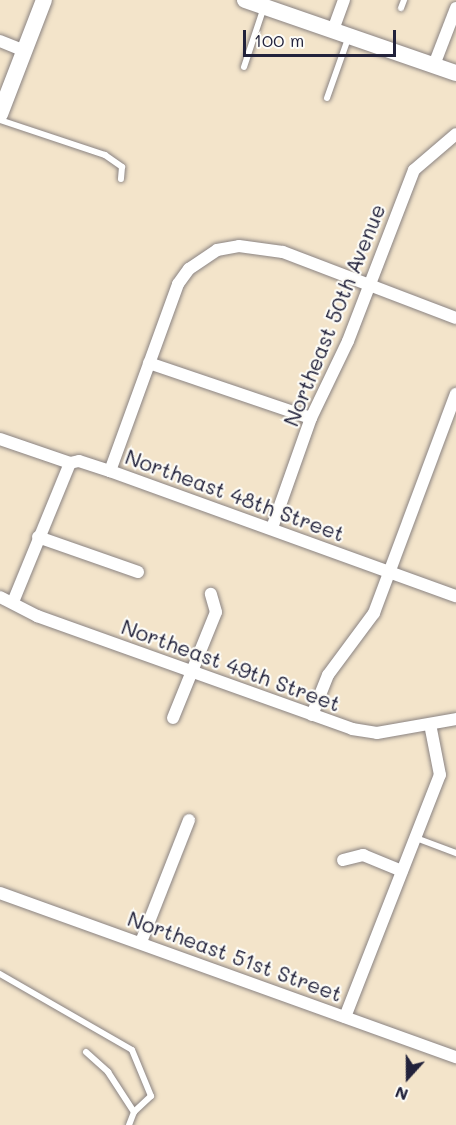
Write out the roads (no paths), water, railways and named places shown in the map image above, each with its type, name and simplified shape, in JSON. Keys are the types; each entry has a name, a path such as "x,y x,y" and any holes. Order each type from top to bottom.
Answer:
{"street":[{"path":"0,114 44,0"},
{"path":"245,0 456,73"},
{"path":"341,33 344,0"},
{"path":"434,65 456,8"},
{"path":"0,41 25,51"},
{"name":"Northeast 50th Avenue","path":"272,528 311,418 370,286 414,170 456,134"},
{"path":"110,471 169,301 189,269 217,250 262,247 456,318"},
{"path":"149,363 311,418"},
{"path":"312,716 328,675 374,613 456,393"},
{"name":"Northeast 48th Street","path":"0,439 70,463 79,461 110,471 456,596"},
{"path":"13,602 70,463"},
{"path":"39,537 138,572"},
{"path":"173,718 195,672 216,612 211,594"},
{"name":"Northeast 49th Street","path":"0,597 37,616 312,716 377,733 456,719"},
{"path":"345,1017 440,775 430,724"},
{"path":"141,942 189,820"},
{"path":"343,860 363,855 402,871"},
{"name":"Northeast 51st Street","path":"0,893 456,1057"}],"lane":[{"path":"401,8 404,0"},
{"path":"244,67 264,7"},
{"path":"327,98 341,33"},
{"path":"0,120 105,155 122,167 121,179"},
{"path":"415,837 456,853"},
{"path":"0,974 132,1050 151,1096 134,1112 129,1125"},
{"path":"86,1052 108,1072 134,1112"}]}
